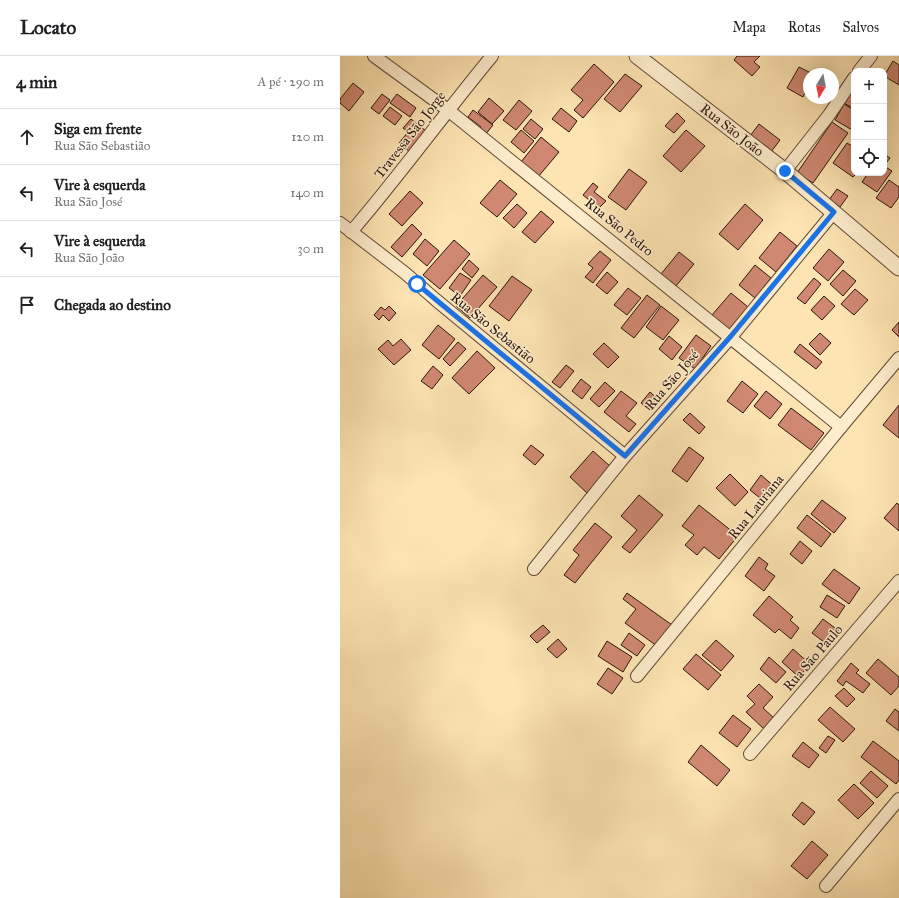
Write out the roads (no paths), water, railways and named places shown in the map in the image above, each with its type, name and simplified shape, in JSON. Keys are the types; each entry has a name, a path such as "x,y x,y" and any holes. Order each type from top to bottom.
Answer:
{"street":[{"name":"Rua São Pedro","path":"374,56 448,110 731,336 841,427"},
{"name":"Travessa São Jorge","path":"351,232 382,196 448,110 492,56"},
{"name":"Rua São João","path":"637,56 785,171 899,268"},
{"path":"861,68 871,56"},
{"path":"785,171 829,115 851,82"},
{"name":"Rua São José","path":"534,569 625,456 731,336 834,212"},
{"name":"Rua São Sebastião","path":"340,223 405,273 625,456"},
{"name":"Rua Lauriana","path":"637,676 899,358"},
{"name":"Rua São Paulo","path":"750,754 899,582"},
{"path":"826,886 899,799"}]}
